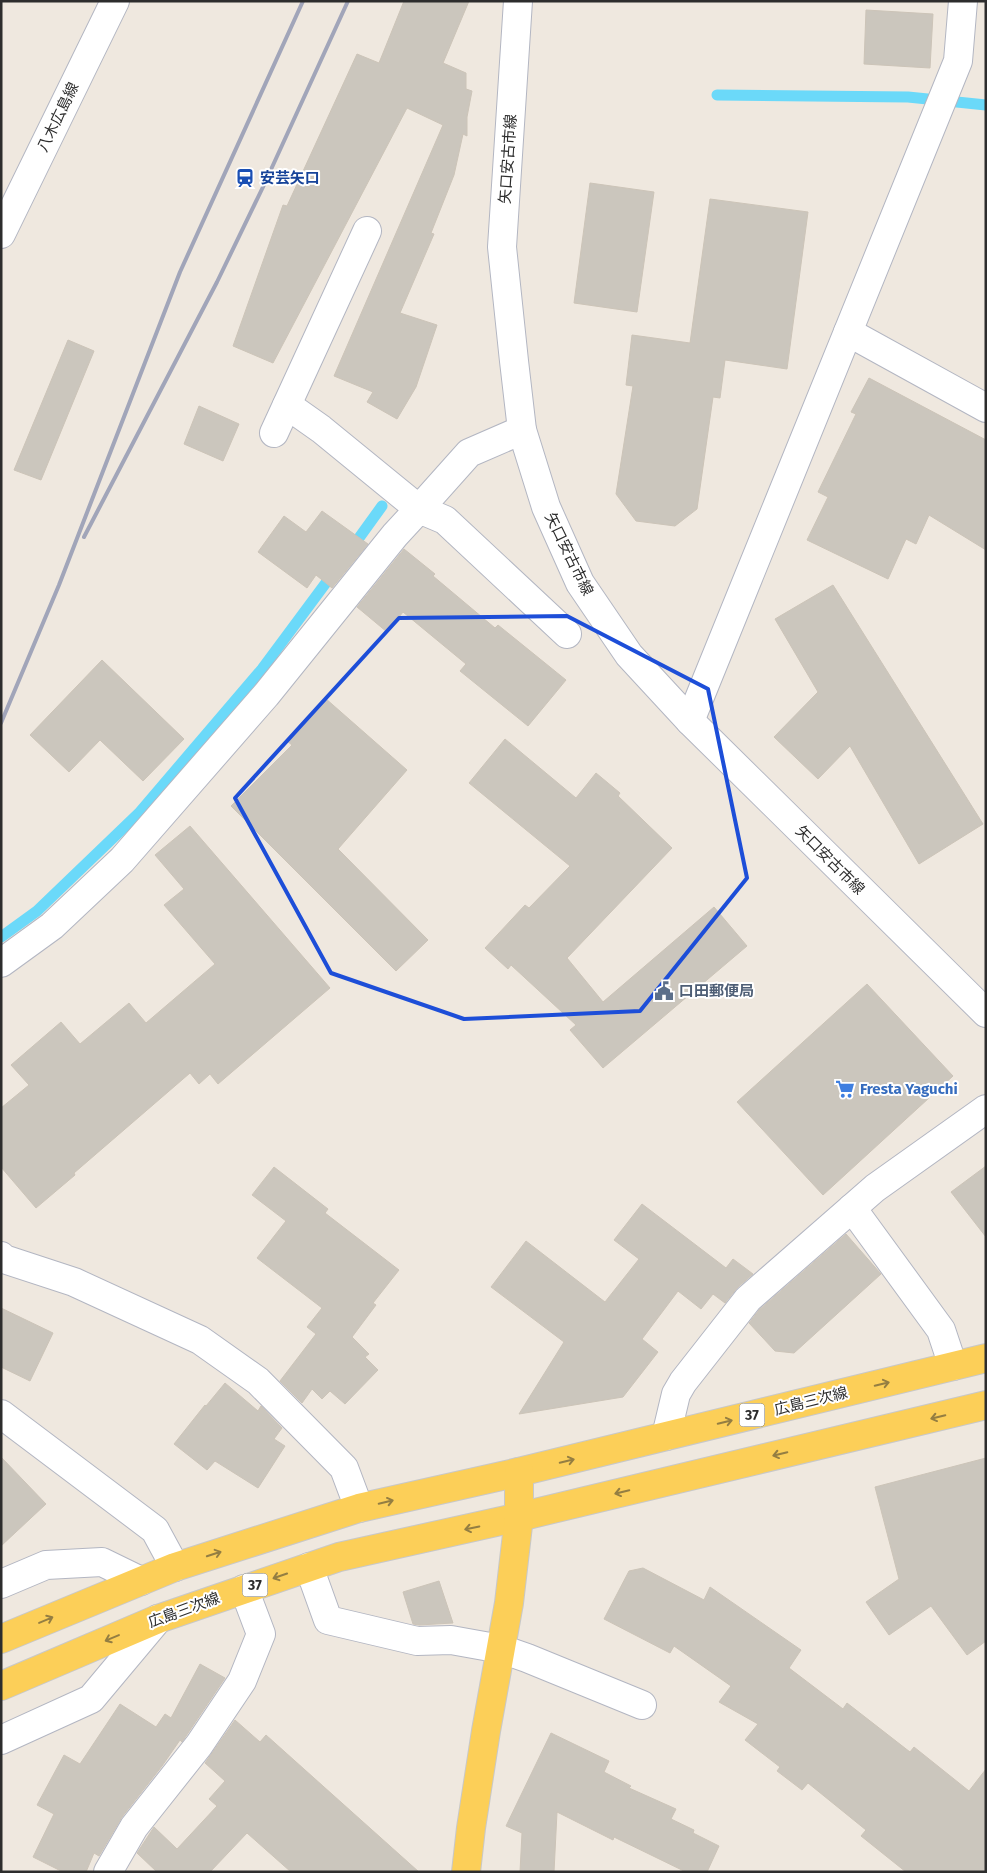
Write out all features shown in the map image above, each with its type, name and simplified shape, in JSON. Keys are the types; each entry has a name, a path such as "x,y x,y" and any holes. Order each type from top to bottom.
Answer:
{"main road":[{"name":"広島三次線","path":"1,1639 175,1567 359,1508 519,1472 986,1358"},
{"name":"広島三次線","path":"1,1686 158,1618 338,1557 519,1517 986,1405"},
{"path":"466,1872 481,1760 509,1603 519,1517 519,1472"}],"street":[{"name":"八木広島線","path":"1,234 115,1"},
{"name":"矢口安古市線","path":"518,1 502,247 522,430 546,507 580,583 629,655 690,722 986,1013"},
{"path":"690,722 958,61 963,1"},
{"path":"274,433 367,231"},
{"path":"848,332 986,408"},
{"path":"287,405 321,429 419,509 445,520 567,634"},
{"path":"1,963 52,926 122,860 266,695 395,535 469,453 522,430"},
{"path":"666,1436 676,1394 683,1382 748,1299 875,1188 986,1109"},
{"path":"852,1208 941,1330 953,1366"},
{"path":"2,1259 74,1282 200,1340 222,1355 258,1381 344,1468 359,1508"},
{"path":"1,1414 155,1530 175,1567"},
{"path":"1,1584 46,1565 102,1562 141,1581"},
{"path":"309,1566 328,1620 417,1641 451,1640 501,1650 527,1658 642,1706"},
{"path":"117,1868 134,1827 199,1745 242,1681 261,1634 244,1589"},
{"path":"1,1740 92,1699 158,1618"}],"highlighted area":[{"path":"567,616 708,689 747,878 640,1011 464,1019 331,973 235,798 399,618"}],"building":[{"path":"404,1 469,1 443,63 466,73 466,89 472,91 467,117 467,136 463,134 454,175 431,233 434,234 400,313 437,325 416,387 397,419 367,402 373,392 334,376 443,125 407,108 273,363 233,346 283,205 287,206 357,54 379,63"},
{"path":"866,10 933,14 930,68 864,64"},
{"path":"590,183 654,192 637,312 574,303"},
{"path":"710,199 808,212 787,369 725,360 720,398 713,397 697,509 675,526 636,521 616,494 633,386 626,385 632,335 690,343"},
{"path":"68,340 94,351 41,480 14,470"},
{"path":"869,378 986,440 986,550 929,515 916,544 906,539 888,579 807,540 828,497 818,492 856,414 851,412"},
{"path":"199,406 239,424 223,461 184,444"},
{"path":"322,511 368,544 332,588 316,575 307,588 258,552 284,516 306,532"},
{"path":"404,549 495,628 498,625 566,680 528,726 460,671 466,664 403,612 387,632 357,607"},
{"path":"833,585 983,824 919,864 850,746 818,779 774,737 818,692 775,619"},
{"path":"102,660 184,739 143,781 100,740 69,772 30,735"},
{"path":"325,698 407,770 338,849 428,940 396,971 231,806 292,745 287,741"},
{"path":"505,739 576,798 596,773 620,793 618,796 672,848 567,958 603,1002 714,907 747,946 603,1068 570,1030 576,1025 511,965 508,969 485,948 525,905 529,908 570,866 469,783"},
{"path":"190,826 330,988 218,1084 210,1074 199,1084 190,1073 36,1208 1,1167 1,1108 29,1085 11,1065 61,1022 80,1044 129,1003 146,1023 215,964 164,905 184,889 155,855"},
{"name":"Fresta Yaguchi","path":"867,984 953,1076 823,1195 737,1102"},
{"path":"986,1166 986,1237 951,1192"},
{"path":"274,1167 328,1209 325,1213 399,1270 373,1303 376,1305 352,1337 369,1354 365,1357 378,1370 345,1404 330,1391 322,1399 312,1389 302,1403 280,1381 316,1334 307,1327 322,1308 257,1258 286,1221 252,1195"},
{"path":"642,1204 726,1268 733,1259 753,1274 738,1287 725,1303 713,1294 701,1309 678,1291 642,1339 658,1352 623,1397 519,1414 564,1342 491,1287 526,1241 605,1302 639,1259 614,1240"},
{"path":"846,1234 881,1274 794,1353 775,1351 749,1323 759,1310"},
{"path":"1,1308 53,1333 30,1381 1,1367"},
{"path":"225,1383 258,1411 261,1406 282,1428 274,1439 285,1446 258,1488 215,1461 207,1470 174,1444"},
{"path":"1,1457 46,1504 1,1546"},
{"path":"986,1458 986,1641 967,1655 931,1606 889,1635 866,1602 899,1579 875,1487"},
{"path":"643,1568 704,1600 710,1587 801,1650 789,1668 843,1709 847,1703 910,1752 914,1747 969,1791 986,1769 986,1872 906,1872 861,1836 866,1830 808,1783 802,1790 777,1771 780,1767 745,1740 758,1724 719,1702 731,1686 674,1646 670,1653 604,1619 629,1571"},
{"path":"439,1581 453,1623 413,1624 403,1592"},
{"path":"200,1664 225,1678 182,1742 180,1740 122,1817 99,1856 94,1853 86,1872 63,1872 33,1857 54,1814 37,1805 64,1755 80,1764 120,1704 156,1727 165,1714 171,1718"},
{"path":"235,1720 260,1742 266,1735 419,1872 291,1872 247,1833 210,1872 157,1872 137,1853 154,1827 177,1849 217,1806 209,1799 225,1781 205,1763"},
{"path":"551,1733 609,1761 604,1772 631,1786 629,1788 676,1809 671,1819 694,1830 693,1833 719,1846 707,1872 686,1872 614,1837 613,1840 557,1812 554,1872 520,1872 522,1833 506,1826"}],"waterway":[{"path":"717,95 908,97 986,105"},
{"path":"351,549 382,506"},
{"path":"1,937 37,911 139,813 262,669 334,572"}],"railway":[{"path":"1,723 59,585 180,272 303,1"},
{"path":"84,537 217,282 263,187 348,1"}],"place":[{"name":"安芸矢口","path":"245,178"},
{"name":"口田郵便局","path":"664,991"},
{"name":"Fresta Yaguchi","path":"845,1089"}]}
